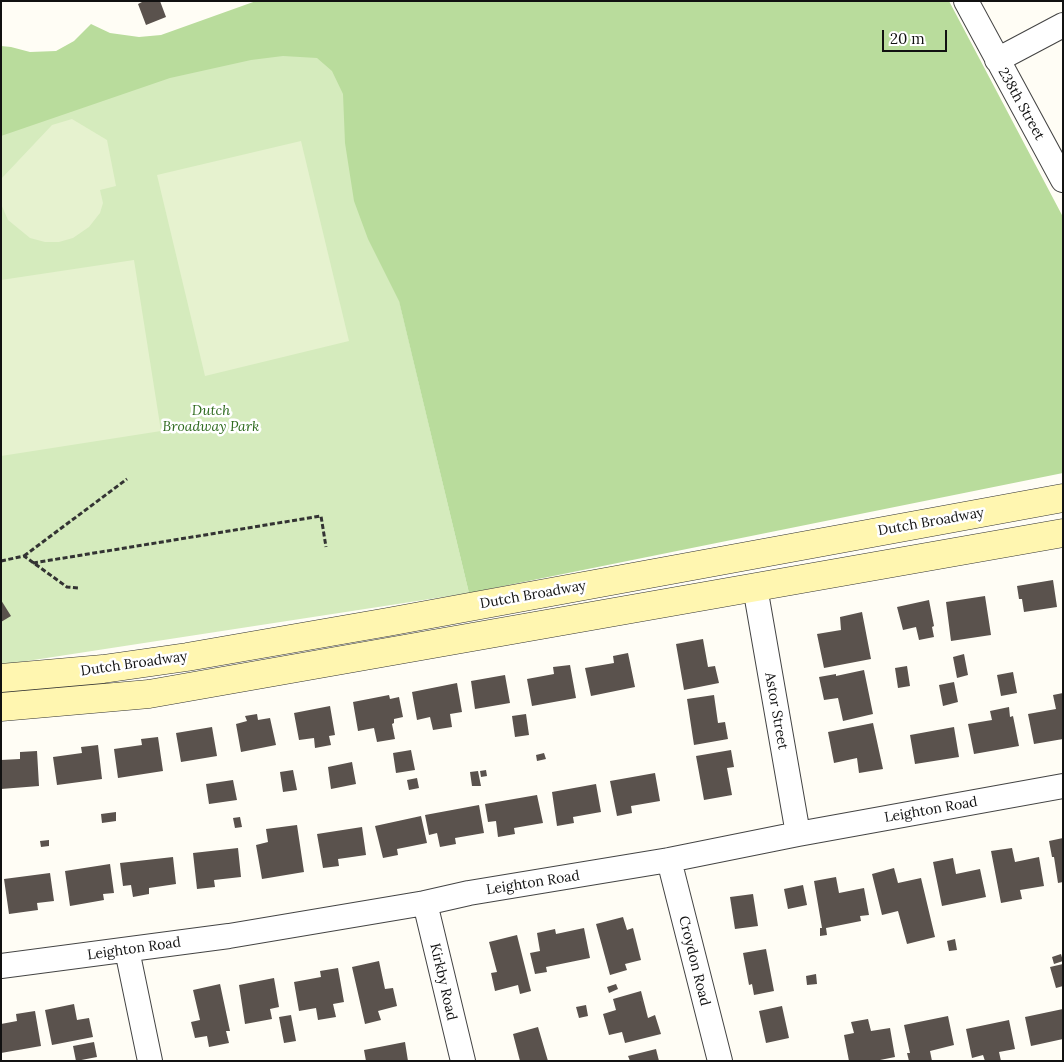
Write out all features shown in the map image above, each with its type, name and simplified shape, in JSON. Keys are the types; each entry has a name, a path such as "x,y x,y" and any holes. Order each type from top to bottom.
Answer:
{"main road":[{"name":"Dutch Broadway","path":"1,678 103,669 187,657 1063,498"},
{"name":"Dutch Broadway","path":"1,707 149,694 1063,533"},
{"path":"749,555 755,588"},
{"path":"388,622 396,650"}],"street":[{"name":"238th Street","path":"966,1 1063,180"},
{"path":"997,60 1063,24"},
{"name":"Astor Street","path":"755,588 798,834"},
{"name":"Leighton Road","path":"1,966 229,936 425,903 469,893 668,860 798,834 1063,786"},
{"name":"Croydon Road","path":"668,860 720,1061"},
{"name":"Kirkby Road","path":"425,903 463,1061"},
{"path":"127,950 150,1061"}],"path":[{"path":"1,561 24,556 127,479"},
{"path":"33,563 321,516 326,547"},
{"path":"24,556 66,587 78,588"}],"green space":[{"path":"256,1 949,1 1063,217 1063,473 469,593 399,301 368,239 354,201 345,143 343,94 332,71 317,58 283,56 251,60 170,78 1,136 1,46 30,52 56,51 74,41 91,24 110,33 139,37 161,35"},
{"name":"Dutch Broadway Park","path":"329,7 469,593 1,665 1,81"},
{"path":"72,119 107,140 116,186 100,190 103,203 100,213 89,227 73,238 59,242 45,242 30,238 8,220 1,204 1,179 52,125"},
{"path":"301,141 349,341 205,376 157,175"},
{"path":"134,260 161,431 1,456 1,280"}],"building":[{"path":"144,1 160,1 166,17 146,25 138,4"},
{"path":"1053,580 1057,607 1024,612 1017,586"},
{"path":"985,596 991,635 951,641 946,602"},
{"path":"1,600 11,616 1,622"},
{"path":"929,600 934,637 919,640 916,627 903,630 897,607"},
{"path":"862,612 871,659 824,668 817,634 841,630 840,617"},
{"path":"703,639 708,667 715,666 719,683 684,690 676,644"},
{"path":"628,653 635,687 591,696 585,668 614,663 613,656"},
{"path":"964,654 968,675 957,678 953,657"},
{"path":"570,665 576,698 532,706 527,679 554,674 553,667"},
{"path":"907,666 910,686 898,688 895,668"},
{"path":"864,670 873,714 843,721 838,698 824,700 819,677 836,674 836,676"},
{"path":"1013,672 1017,693 1001,696 997,675"},
{"path":"505,675 510,703 475,709 471,681"},
{"path":"954,682 958,702 943,706 939,685"},
{"path":"457,683 462,712 450,714 452,727 433,730 430,717 417,720 412,692"},
{"path":"1063,693 1063,739 1034,744 1028,714 1056,709 1053,695"},
{"path":"389,695 390,699 399,697 403,717 394,719 392,724 395,739 377,742 374,728 358,731 353,702"},
{"path":"714,695 718,723 725,722 728,739 694,745 687,699"},
{"path":"330,706 335,735 329,736 331,745 315,748 314,738 299,740 294,713"},
{"path":"1009,707 1010,717 1013,716 1019,746 974,754 968,724 992,720 990,711"},
{"path":"257,714 258,720 270,718 276,745 241,752 236,724 247,721 245,716"},
{"path":"526,714 529,735 515,737 512,716"},
{"path":"873,723 883,769 859,773 857,758 834,763 828,732"},
{"path":"212,727 217,756 181,762 176,733"},
{"path":"954,727 959,757 915,764 910,735"},
{"path":"158,737 163,771 118,778 114,749 142,745 141,739"},
{"path":"98,745 102,779 57,785 53,757 82,753 81,747"},
{"path":"411,750 415,770 396,773 393,753"},
{"path":"731,750 734,767 727,768 732,795 704,800 696,756"},
{"path":"37,751 39,786 1,789 1,760 20,759 20,752"},
{"path":"544,753 546,759 537,761 536,755"},
{"path":"352,762 356,784 331,789 328,767"},
{"path":"293,770 297,790 283,792 280,772"},
{"path":"486,770 487,776 481,777 480,771"},
{"path":"478,771 481,786 472,786 470,772"},
{"path":"655,773 660,801 631,806 632,813 617,816 610,781"},
{"path":"417,778 419,788 409,790 407,780"},
{"path":"233,780 237,800 209,804 206,784"},
{"path":"596,784 601,812 573,817 574,823 557,826 552,792"},
{"path":"537,795 543,823 514,828 515,834 498,837 496,821 488,822 485,804"},
{"path":"479,805 484,833 455,838 456,844 440,847 437,833 429,835 425,815"},
{"path":"116,812 116,821 102,823 101,814"},
{"path":"421,816 427,843 397,849 398,855 383,858 375,826"},
{"path":"240,817 242,827 235,828 233,818"},
{"path":"297,825 304,872 262,879 256,845 268,842 266,829"},
{"path":"362,827 366,855 338,859 339,866 323,868 317,834"},
{"path":"1063,838 1063,882 1058,883 1054,857 1052,857 1049,841"},
{"path":"49,840 49,846 41,847 40,841"},
{"path":"238,848 241,877 214,880 215,887 197,889 193,853"},
{"path":"1012,848 1015,862 1039,857 1044,886 1020,890 1022,899 1001,903 991,851"},
{"path":"173,857 176,884 149,888 149,894 133,897 131,885 123,886 120,863"},
{"path":"953,858 956,874 980,869 986,897 942,906 933,862"},
{"path":"110,864 114,893 103,894 104,900 70,906 65,871"},
{"path":"894,868 898,883 921,878 935,937 907,944 898,911 882,915 872,874"},
{"path":"50,873 54,901 37,903 38,910 9,914 4,879"},
{"path":"836,877 839,893 864,888 869,915 860,916 861,921 826,928 827,935 820,936 820,928 822,928 814,881"},
{"path":"803,885 807,905 788,909 784,889"},
{"path":"753,894 758,926 735,929 730,897"},
{"path":"623,917 627,930 633,928 641,960 625,964 627,970 610,975 596,924"},
{"path":"584,928 590,958 546,967 547,972 535,974 530,953 540,951 537,933 555,929 556,934"},
{"path":"517,935 531,991 520,994 518,985 495,991 491,973 497,972 489,942"},
{"path":"955,939 957,950 949,951 947,941"},
{"path":"766,949 774,991 754,995 752,984 749,985 743,953"},
{"path":"1061,954 1063,961 1054,964 1052,957"},
{"path":"379,961 385,989 393,988 397,1006 378,1011 381,1020 365,1024 352,967"},
{"path":"1063,964 1063,986 1056,988 1050,967"},
{"path":"338,968 344,1002 333,1004 336,1017 318,1020 316,1008 299,1011 294,982 321,977 320,971"},
{"path":"816,974 817,984 807,985 806,976"},
{"path":"274,978 279,1007 270,1009 272,1019 245,1024 239,985"},
{"path":"220,984 230,1031 226,1031 229,1043 209,1047 207,1036 195,1038 191,1022 200,1020 193,990"},
{"path":"616,984 618,989 609,993 607,987"},
{"path":"641,991 648,1018 655,1015 661,1034 625,1043 622,1032 609,1035 603,1014 616,1010 613,999"},
{"path":"74,1004 77,1020 89,1018 93,1037 52,1045 45,1010"},
{"path":"586,1005 588,1016 579,1018 576,1007"},
{"path":"782,1006 789,1038 766,1043 759,1011"},
{"path":"1063,1009 1063,1039 1031,1046 1025,1017"},
{"path":"35,1011 41,1046 1,1053 1,1024 17,1021 16,1014"},
{"path":"291,1015 296,1041 284,1043 279,1017"},
{"path":"948,1016 954,1045 930,1051 932,1061 909,1061 907,1053 910,1053 904,1025"},
{"path":"868,1019 871,1031 890,1028 895,1057 875,1061 849,1061 844,1035 854,1033 851,1022"},
{"path":"1009,1020 1015,1049 999,1052 1001,1061 985,1061 983,1055 972,1058 966,1029"},
{"path":"538,1027 548,1061 520,1061 513,1034"},
{"path":"94,1042 97,1057 76,1061 73,1046"},
{"path":"405,1042 408,1061 366,1061 364,1050"},
{"path":"656,1049 659,1061 630,1061 628,1056"}]}
